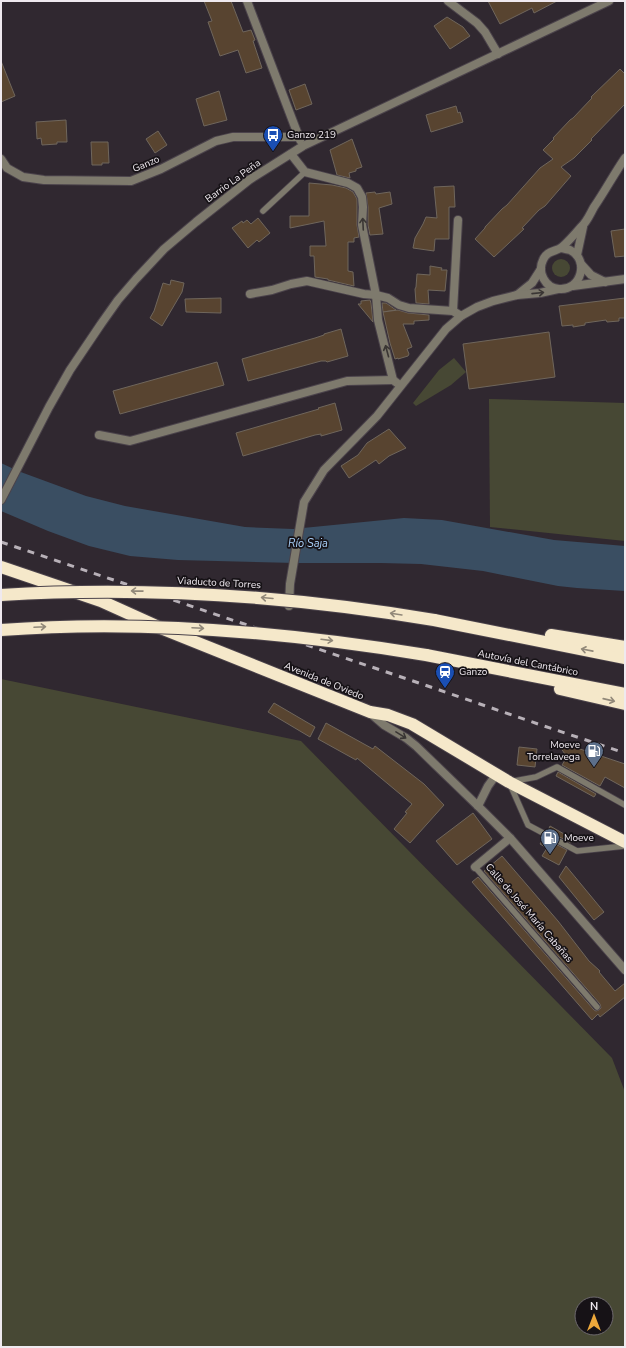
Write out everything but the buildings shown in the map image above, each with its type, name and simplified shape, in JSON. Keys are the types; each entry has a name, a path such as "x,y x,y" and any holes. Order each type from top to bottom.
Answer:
{"highway":[{"name":"Avenida de Oviedo","path":"1,567 100,602 370,712 388,715 412,724 496,775 625,842"},
{"name":"Viaducto de Torres","path":"1,595 107,591 214,594 318,603 434,620"},
{"path":"434,620 484,625 625,647"},
{"path":"434,620 625,658"},
{"path":"1,630 59,626 117,626 221,630 360,644 431,656 559,689 625,704"},
{"name":"Autovía del Cantábrico","path":"431,656 625,694"}],"street":[{"path":"247,1 302,146"},
{"path":"448,1 477,23 485,32 498,54"},
{"name":"Barrio La Peña","path":"1,500 49,407 70,370 101,324 118,300 142,271 164,249 196,222 248,180 302,146 609,1"},
{"name":"Ganzo","path":"1,159 7,168 23,177 44,180 131,181 161,169 216,141 233,137 299,136"},
{"path":"291,154 305,172 340,180 357,188 362,197 362,225 376,295 378,320 393,380"},
{"path":"517,295 532,283 540,269 543,259 551,251 561,248 583,226 625,158"},
{"path":"453,311 458,220"},
{"path":"577,256 583,226"},
{"path":"561,248 570,250 577,256 591,275 606,282"},
{"path":"573,286 578,281 582,272 581,263"},
{"path":"540,269 543,280 551,287 558,289"},
{"path":"289,607 290,584 304,502 324,470 377,416 446,329 461,316 477,307 493,301 517,295 540,293 558,289 566,289 573,286 625,279"},
{"path":"250,294 307,281 388,298 399,306 453,311 461,316"},
{"path":"99,435 130,441 347,381 393,380 401,386"},
{"path":"370,712 384,725 406,738 416,746 510,838 625,970"},
{"path":"478,806 488,786 496,775"},
{"name":"Calle de José María Cabañas","path":"475,867 510,838"}],"lane":[{"path":"263,210 305,172"},
{"path":"625,805 557,767 536,777 509,782 528,825 577,850 625,846"},
{"name":"Calle de José María Cabañas","path":"475,867 597,1007"}],"green space":[{"path":"557,259 565,259 570,264 568,275 565,277 557,277 552,272 552,264"},
{"path":"454,358 466,372 451,385 416,406 413,403 439,370"},
{"path":"489,399 625,403 625,541 490,527"},
{"path":"1,679 301,741 612,1058 625,1092 625,1347 1,1347"}],"water":[{"name":"Río Saja","path":"1,463 18,471 86,496 125,506 245,527 293,529 404,518 442,520 554,540 625,546 625,591 558,586 483,571 421,564 178,560 130,556 89,546 48,531 1,511"}],"railway":[{"path":"1,542 625,753"}],"place":[{"name":"Ganzo 219","path":"273,152"},
{"name":"Ganzo","path":"445,689"},
{"name":"Moeve Torrelavega","path":"594,768"},
{"name":"Moeve","path":"550,855"}]}
